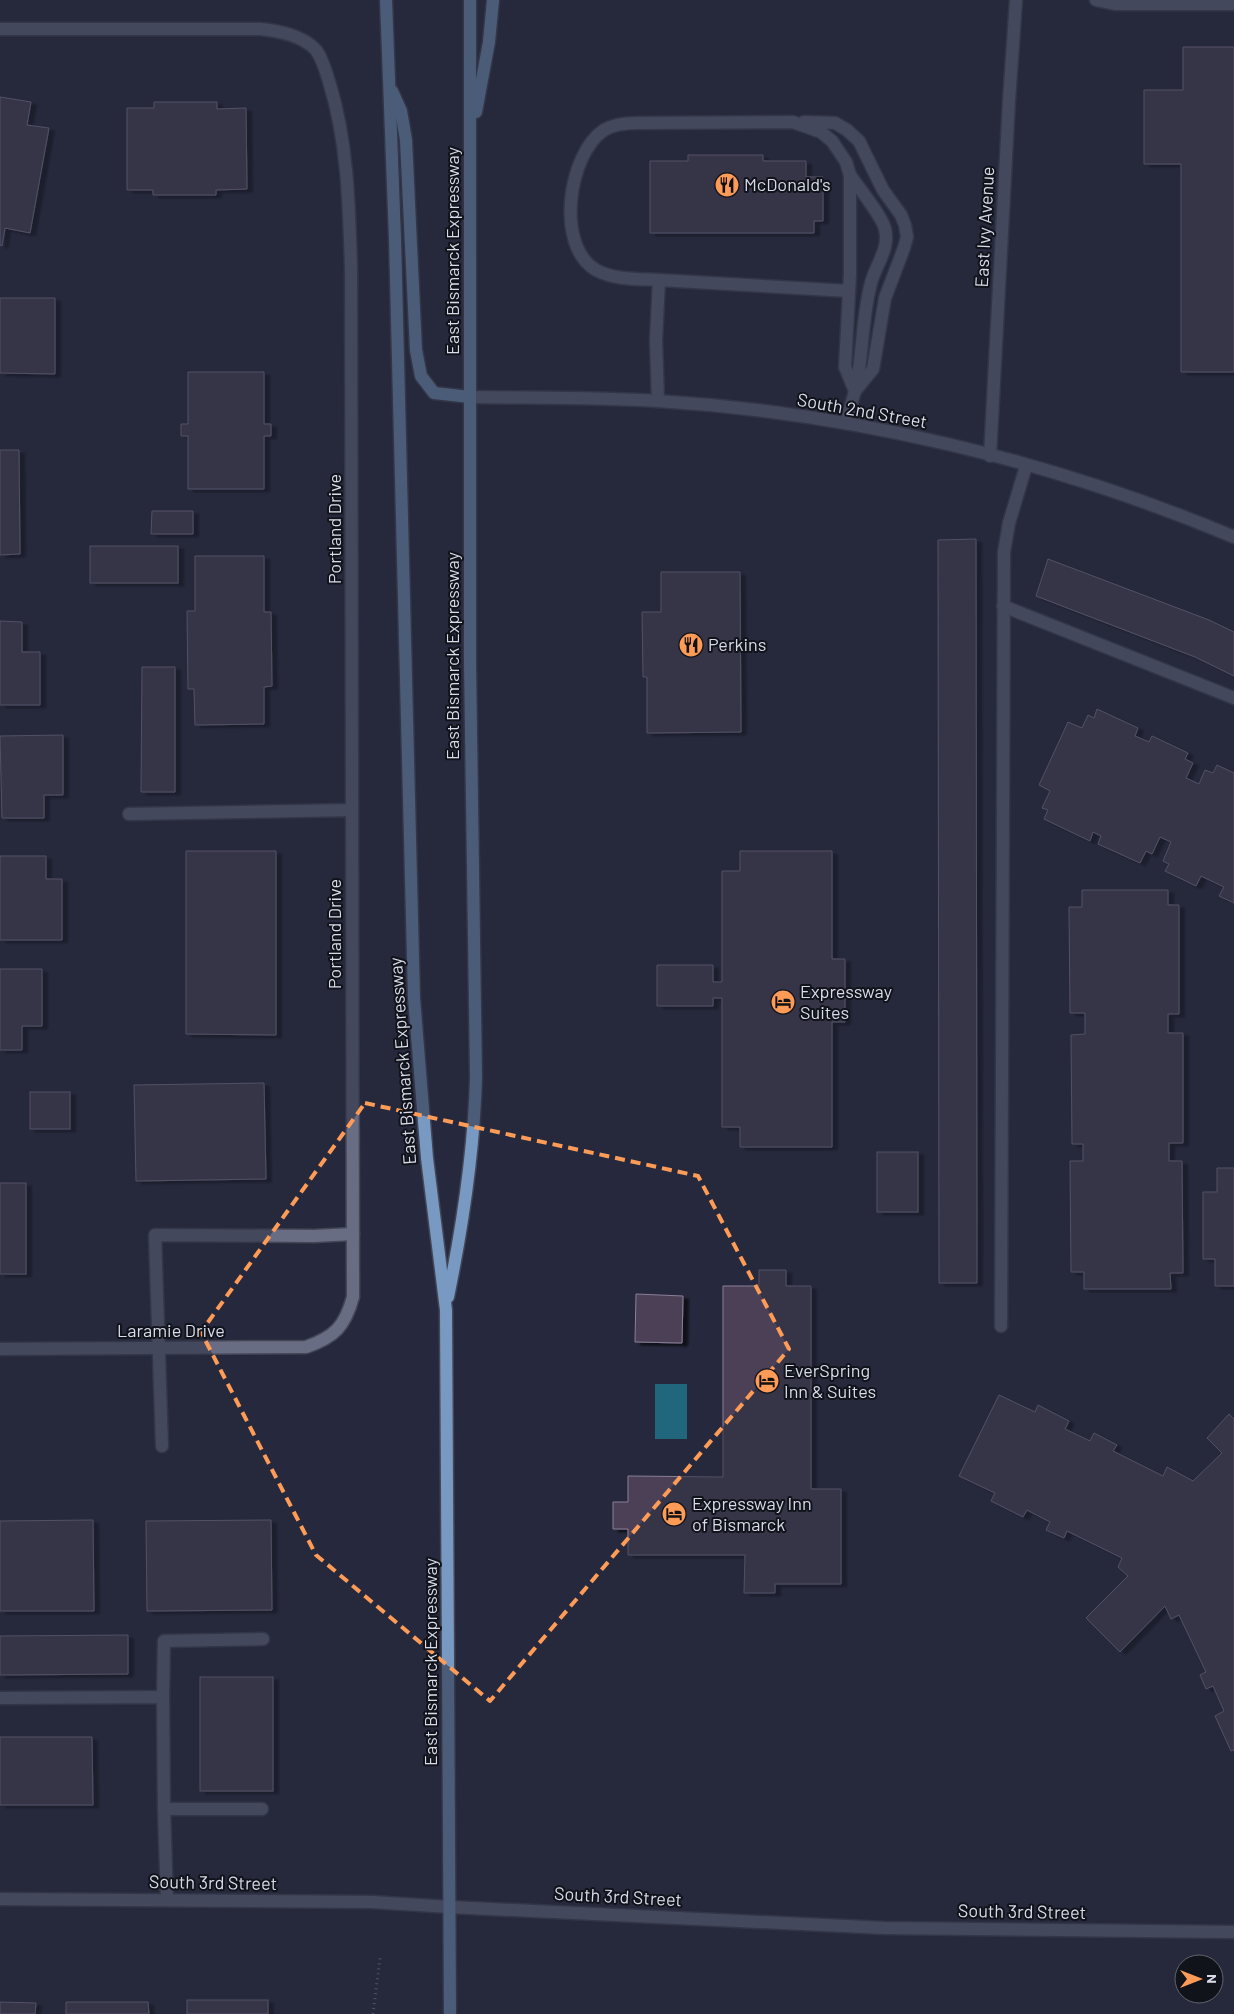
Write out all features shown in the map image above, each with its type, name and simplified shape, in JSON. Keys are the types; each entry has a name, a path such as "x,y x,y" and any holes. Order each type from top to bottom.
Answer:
{"main road":[{"name":"East Bismarck Expressway","path":"386,0 390,86 414,998 427,1158 446,1310 450,2014"},
{"name":"East Bismarck Expressway","path":"446,1310 462,1230 475,1114 476,1077 470,662 470,0"},
{"path":"471,136 489,42 493,0"},
{"path":"390,86 401,110 406,140 416,350 421,376 434,393 470,397"}],"street":[{"name":"East Ivy Avenue","path":"990,456 1016,0"},
{"path":"1096,0 1115,4 1234,4"},
{"name":"Portland Drive","path":"0,29 260,29 281,31 299,38 316,50 326,72 340,129 350,217 352,345 353,1297 348,1316 338,1330"},
{"path":"793,122 814,129 832,141 846,162 850,175 885,226 887,237 885,248 868,292 860,370 846,422"},
{"path":"849,291 611,276 596,270 585,261 576,247 572,230 572,195 576,173 582,156 593,140 604,130 620,124 835,123 847,130 859,141 883,190 901,215 905,225 906,237 904,248 885,298 873,368 856,390"},
{"path":"850,175 849,291 845,367 856,390"},
{"path":"658,401 656,340 660,280"},
{"name":"South 2nd Street","path":"470,397 658,401 846,422 1026,466 1152,504 1234,537"},
{"path":"1002,1326 1004,552 1009,523 1026,466"},
{"path":"1003,606 1234,698"},
{"path":"129,814 352,810"},
{"path":"162,1446 155,1235 314,1236 353,1234"},
{"name":"Laramie Drive","path":"0,1349 306,1347 323,1341 338,1330"},
{"path":"167,1900 164,1809 164,1641 263,1639"},
{"path":"0,1698 163,1697"},
{"path":"164,1809 262,1809"},
{"name":"South 3rd Street","path":"0,1899 372,1902 885,1928 1234,1932"}],"path":[{"path":"373,2014 380,1958"}],"highlighted area":[{"path":"365,1103 698,1176 789,1349 490,1701 316,1555 201,1332"}],"water":[{"path":"655,1384 687,1384 687,1439 655,1439"}],"building":[{"path":"1183,47 1234,47 1234,372 1181,372 1181,164 1144,164 1144,90 1183,90"},
{"path":"0,97 31,102 27,125 49,128 30,233 5,228 2,246 0,245"},
{"path":"154,102 217,102 217,109 246,108 247,189 216,190 216,195 153,195 153,190 127,190 127,108 154,108"},
{"path":"688,155 763,155 763,161 806,161 806,177 823,177 823,221 814,221 814,233 650,233 650,161 688,161"},
{"path":"0,298 55,298 55,374 0,373"},
{"path":"188,372 264,372 264,424 271,424 271,436 264,436 264,489 188,489 188,436 181,436 181,424 188,424"},
{"path":"0,450 19,450 20,554 0,555"},
{"path":"152,511 193,511 193,534 151,534"},
{"path":"976,539 977,1283 939,1283 938,540"},
{"path":"90,546 178,546 178,583 90,583"},
{"path":"195,556 264,556 264,612 271,612 272,686 264,687 264,724 195,725 194,689 188,689 187,611 195,611"},
{"path":"1048,559 1209,620 1234,632 1234,676 1195,657 1036,596"},
{"name":"Perkins","path":"661,572 740,572 741,732 647,733 647,677 643,677 642,612 661,612"},
{"path":"0,621 22,622 22,652 40,652 40,705 0,705"},
{"path":"142,667 175,667 175,792 141,792"},
{"path":"1097,709 1138,728 1135,736 1149,742 1152,736 1188,753 1185,759 1193,763 1186,778 1199,784 1205,770 1213,773 1217,765 1234,773 1234,903 1219,896 1224,887 1201,876 1196,886 1165,871 1169,864 1163,861 1171,842 1160,837 1152,854 1146,851 1140,863 1098,844 1101,836 1093,832 1090,841 1044,819 1048,810 1042,808 1050,791 1039,785 1068,722 1082,728 1088,715 1094,718"},
{"path":"63,735 63,795 44,795 44,818 2,818 0,736"},
{"path":"186,851 276,851 276,1035 186,1034"},
{"name":"Expressway Suites","path":"740,851 832,851 832,959 845,959 845,1022 832,1022 832,1147 740,1147 740,1127 722,1127 722,998 713,998 713,1006 657,1006 657,965 713,965 713,982 722,982 722,871 740,871"},
{"path":"0,856 46,856 46,879 62,879 62,940 0,940"},
{"path":"1082,890 1168,890 1168,905 1179,905 1179,1014 1168,1014 1168,1033 1183,1033 1183,1143 1169,1143 1169,1161 1182,1161 1183,1273 1170,1273 1171,1289 1084,1289 1084,1272 1071,1272 1070,1161 1083,1161 1083,1144 1072,1144 1071,1035 1085,1034 1085,1013 1070,1013 1069,907 1082,907"},
{"path":"0,969 42,969 42,1026 22,1026 22,1050 0,1050"},
{"path":"264,1083 266,1179 136,1181 134,1085"},
{"path":"30,1092 70,1092 70,1129 30,1129"},
{"path":"877,1152 918,1152 918,1212 877,1212"},
{"path":"1217,1168 1234,1168 1234,1286 1215,1286 1215,1259 1203,1259 1203,1192 1217,1192"},
{"path":"0,1183 26,1183 26,1274 0,1274"},
{"name":"EverSpring Inn & Suites","path":"759,1270 786,1270 786,1286 811,1286 811,1489 841,1489 841,1584 775,1584 775,1593 744,1593 745,1555 628,1555 628,1529 613,1529 613,1502 628,1502 628,1476 723,1477 723,1286 759,1286"},
{"path":"636,1294 683,1296 682,1343 635,1342"},
{"path":"999,1395 1035,1412 1038,1405 1069,1421 1065,1429 1090,1441 1094,1433 1117,1445 1113,1451 1163,1476 1167,1467 1193,1481 1222,1453 1207,1438 1229,1414 1234,1419 1234,1750 1231,1751 1215,1716 1224,1711 1213,1686 1206,1689 1200,1675 1206,1672 1179,1615 1171,1619 1165,1606 1120,1652 1086,1618 1128,1576 1118,1567 1122,1558 1067,1531 1064,1538 1046,1530 1050,1522 1027,1510 1023,1517 991,1501 995,1493 959,1476"},
{"path":"93,1520 94,1611 0,1611 0,1521"},
{"path":"271,1520 272,1610 147,1611 146,1521"},
{"path":"128,1635 128,1674 0,1675 0,1636"},
{"path":"200,1677 273,1677 273,1791 200,1791"},
{"path":"0,1737 92,1737 93,1805 0,1805"},
{"path":"187,2000 268,2000 268,2014 187,2014"},
{"path":"0,2002 36,2003 35,2014 0,2014"},
{"path":"66,2002 148,2002 149,2014 66,2014"}],"place":[{"name":"McDonald's","path":"727,185"},
{"name":"Perkins","path":"691,645"},
{"name":"Expressway Suites","path":"783,1002"},
{"name":"EverSpring Inn & Suites","path":"767,1381"},
{"name":"Expressway Inn of Bismarck","path":"674,1514"}]}
